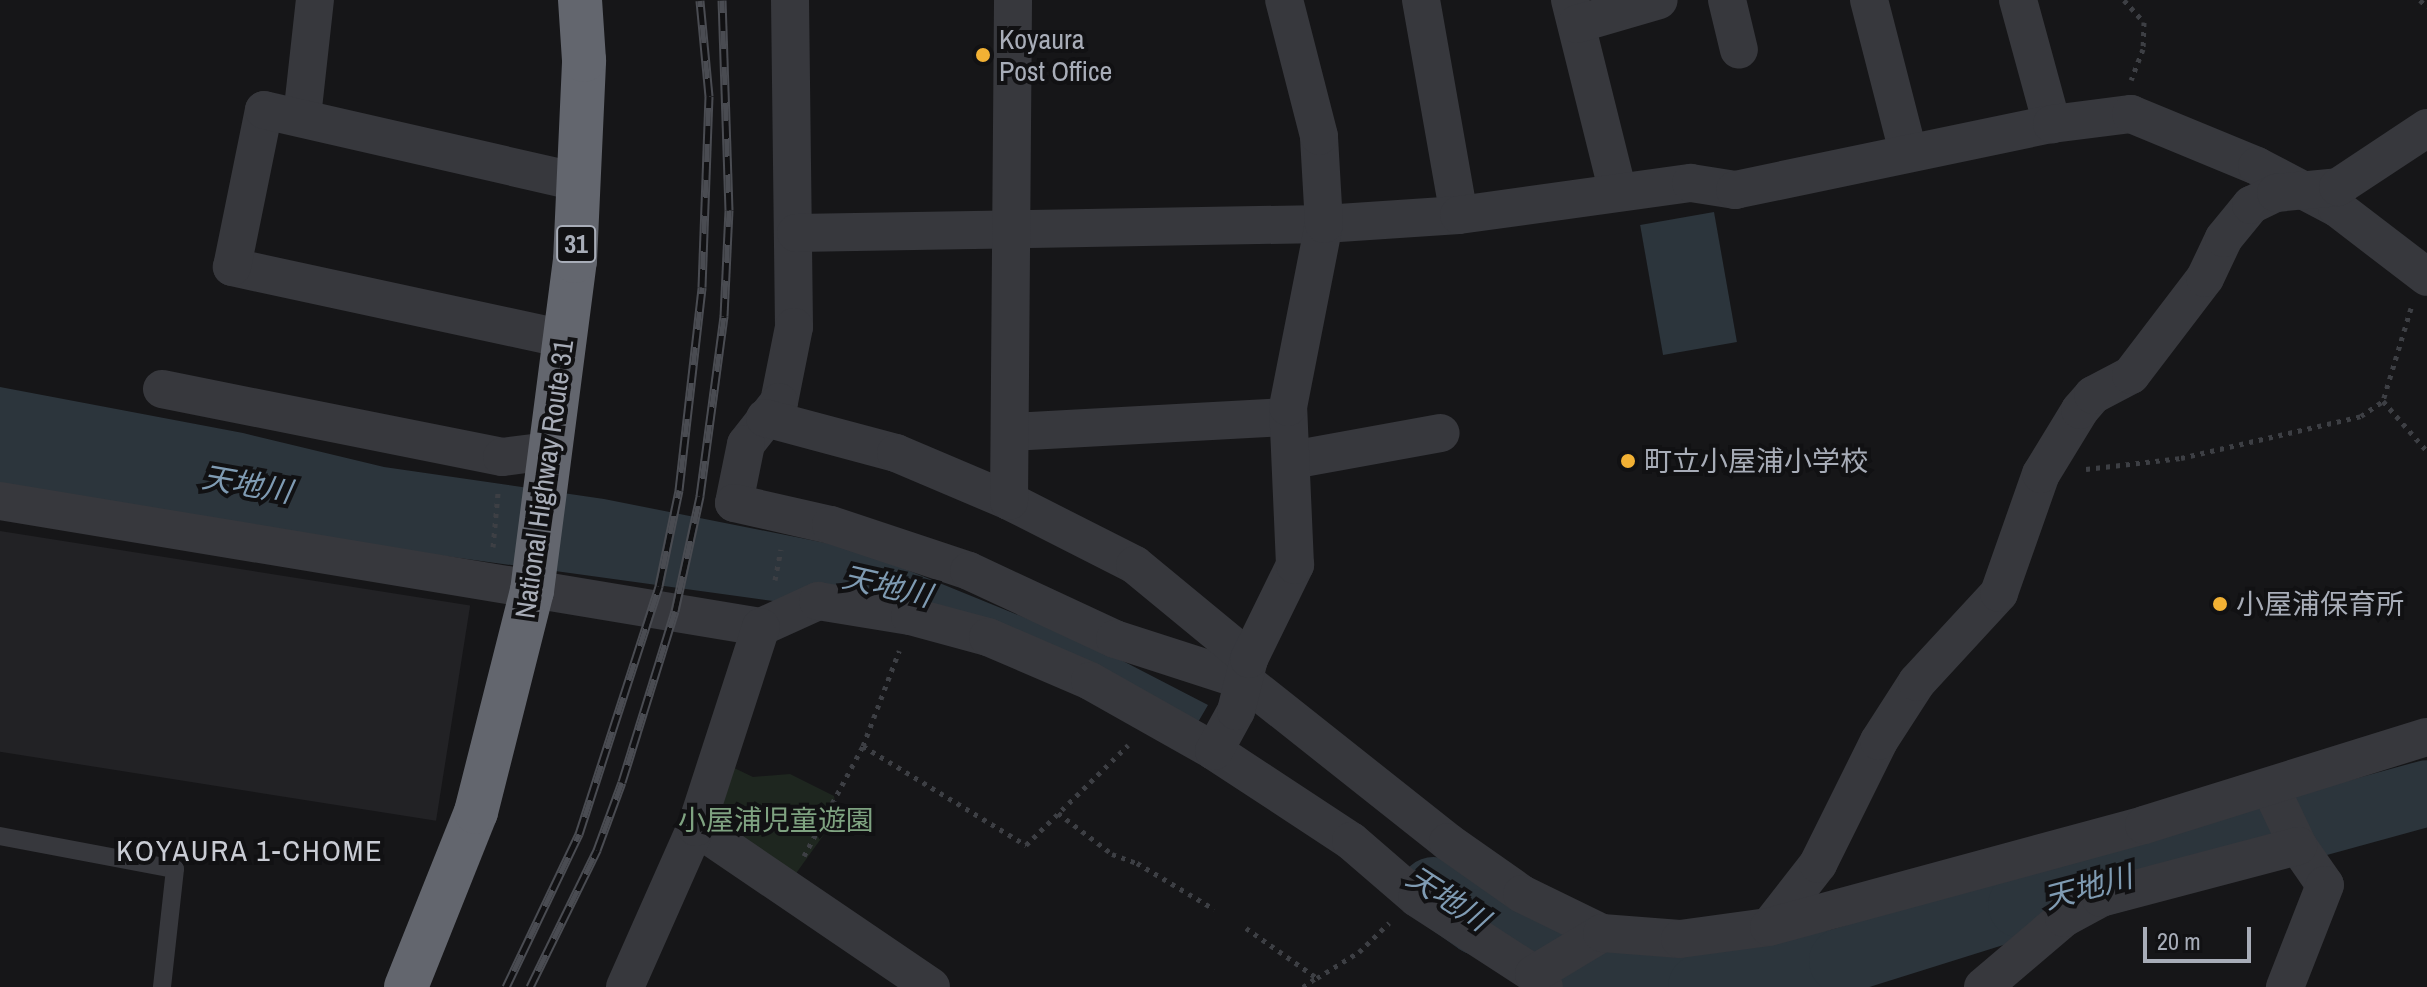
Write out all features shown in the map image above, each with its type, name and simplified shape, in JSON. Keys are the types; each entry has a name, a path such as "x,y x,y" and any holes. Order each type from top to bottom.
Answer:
{"highway":[{"name":"National Highway Route 31","path":"406,987 476,812 533,585 565,339 579,182 580,0"}],"street":[{"path":"302,117 315,0"},
{"path":"790,0 796,233 794,327 779,402 746,444 734,503 831,525 969,571 1115,639 1243,684"},
{"path":"1009,501 1013,0"},
{"path":"1214,751 1295,565 1288,417 1324,224 1319,136 1284,0"},
{"path":"1421,0 1459,215"},
{"path":"1618,192 1574,12 1659,0"},
{"path":"1727,0 1739,50"},
{"path":"1869,0 1908,152"},
{"path":"2018,0 2052,124"},
{"path":"565,339 232,267 264,110 579,182"},
{"path":"796,233 1324,224 1459,215 1691,183 1735,190 2052,124 2131,114 2257,166 2337,208 2424,275"},
{"path":"1769,927 1818,864 1879,741 1917,682 1999,593 2041,474 2080,410 2093,395 2131,375 2168,329 2251,205 2276,193 2338,187 2427,128"},
{"path":"162,389 502,457 547,469"},
{"path":"1010,432 1288,417"},
{"path":"765,418 896,453 1009,501 1135,565 1243,684 1448,842 1594,939 1680,939 1769,927 2270,787 2427,737"},
{"path":"1292,460 1441,433"},
{"path":"0,501 489,581 533,585 761,627 818,601 910,616 988,637 1090,681 1214,751 1351,841 1417,898 1539,980 1594,939"},
{"path":"634,983 696,827 761,627"},
{"path":"2270,787 2298,846 2325,885 2285,987"},
{"path":"696,827 931,987"},
{"path":"1983,987 2064,918 2101,898 2298,846"}],"lane":[{"path":"0,836 175,869 162,987"}],"path":[{"path":"2124,0 2144,22 2143,49 2131,80 2131,114"},
{"path":"2420,0 2427,7"},
{"path":"2041,474 2181,458 2361,416 2383,401 2424,275"},
{"path":"2383,401 2427,451"},
{"path":"489,581 502,457"},
{"path":"784,887 828,820 863,746 910,616"},
{"path":"863,746 1026,845 1115,763 1149,715"},
{"path":"1058,813 1112,854 1137,863 1214,909"},
{"path":"1303,987 1359,952 1417,898"},
{"path":"1246,928 1317,978"}],"shaded area":[{"path":"0,531 470,605 436,821 0,752"}],"green space":[{"name":"小屋浦児童遊園","path":"730,766 753,777 790,774 834,796 838,815 797,872 792,889 707,830"}],"water":[{"path":"1714,212 1737,342 1663,355 1640,225"},
{"path":"0,387 243,433 384,467 604,499 856,549 1092,645 1208,705 1187,741 1106,699 883,616 0,495"}],"waterway":[{"name":"天地川","path":"1701,987 1842,961 2021,905 2427,793"},
{"name":"天地川","path":"1433,890 1478,922 1591,971 1680,987"}],"railway":[{"path":"506,987 579,834 659,586 679,490 702,287 709,96 700,0"},
{"path":"530,987 597,850 622,782 675,611 700,496 724,316 729,210 722,0"}],"place":[{"name":"Koyaura Post Office","path":"983,55"},
{"name":"町立小屋浦小学校","path":"1628,461"},
{"name":"小屋浦保育所","path":"2220,604"}],"district":[{"name":"KOYAURA 1-CHOME","path":"250,850"}]}
